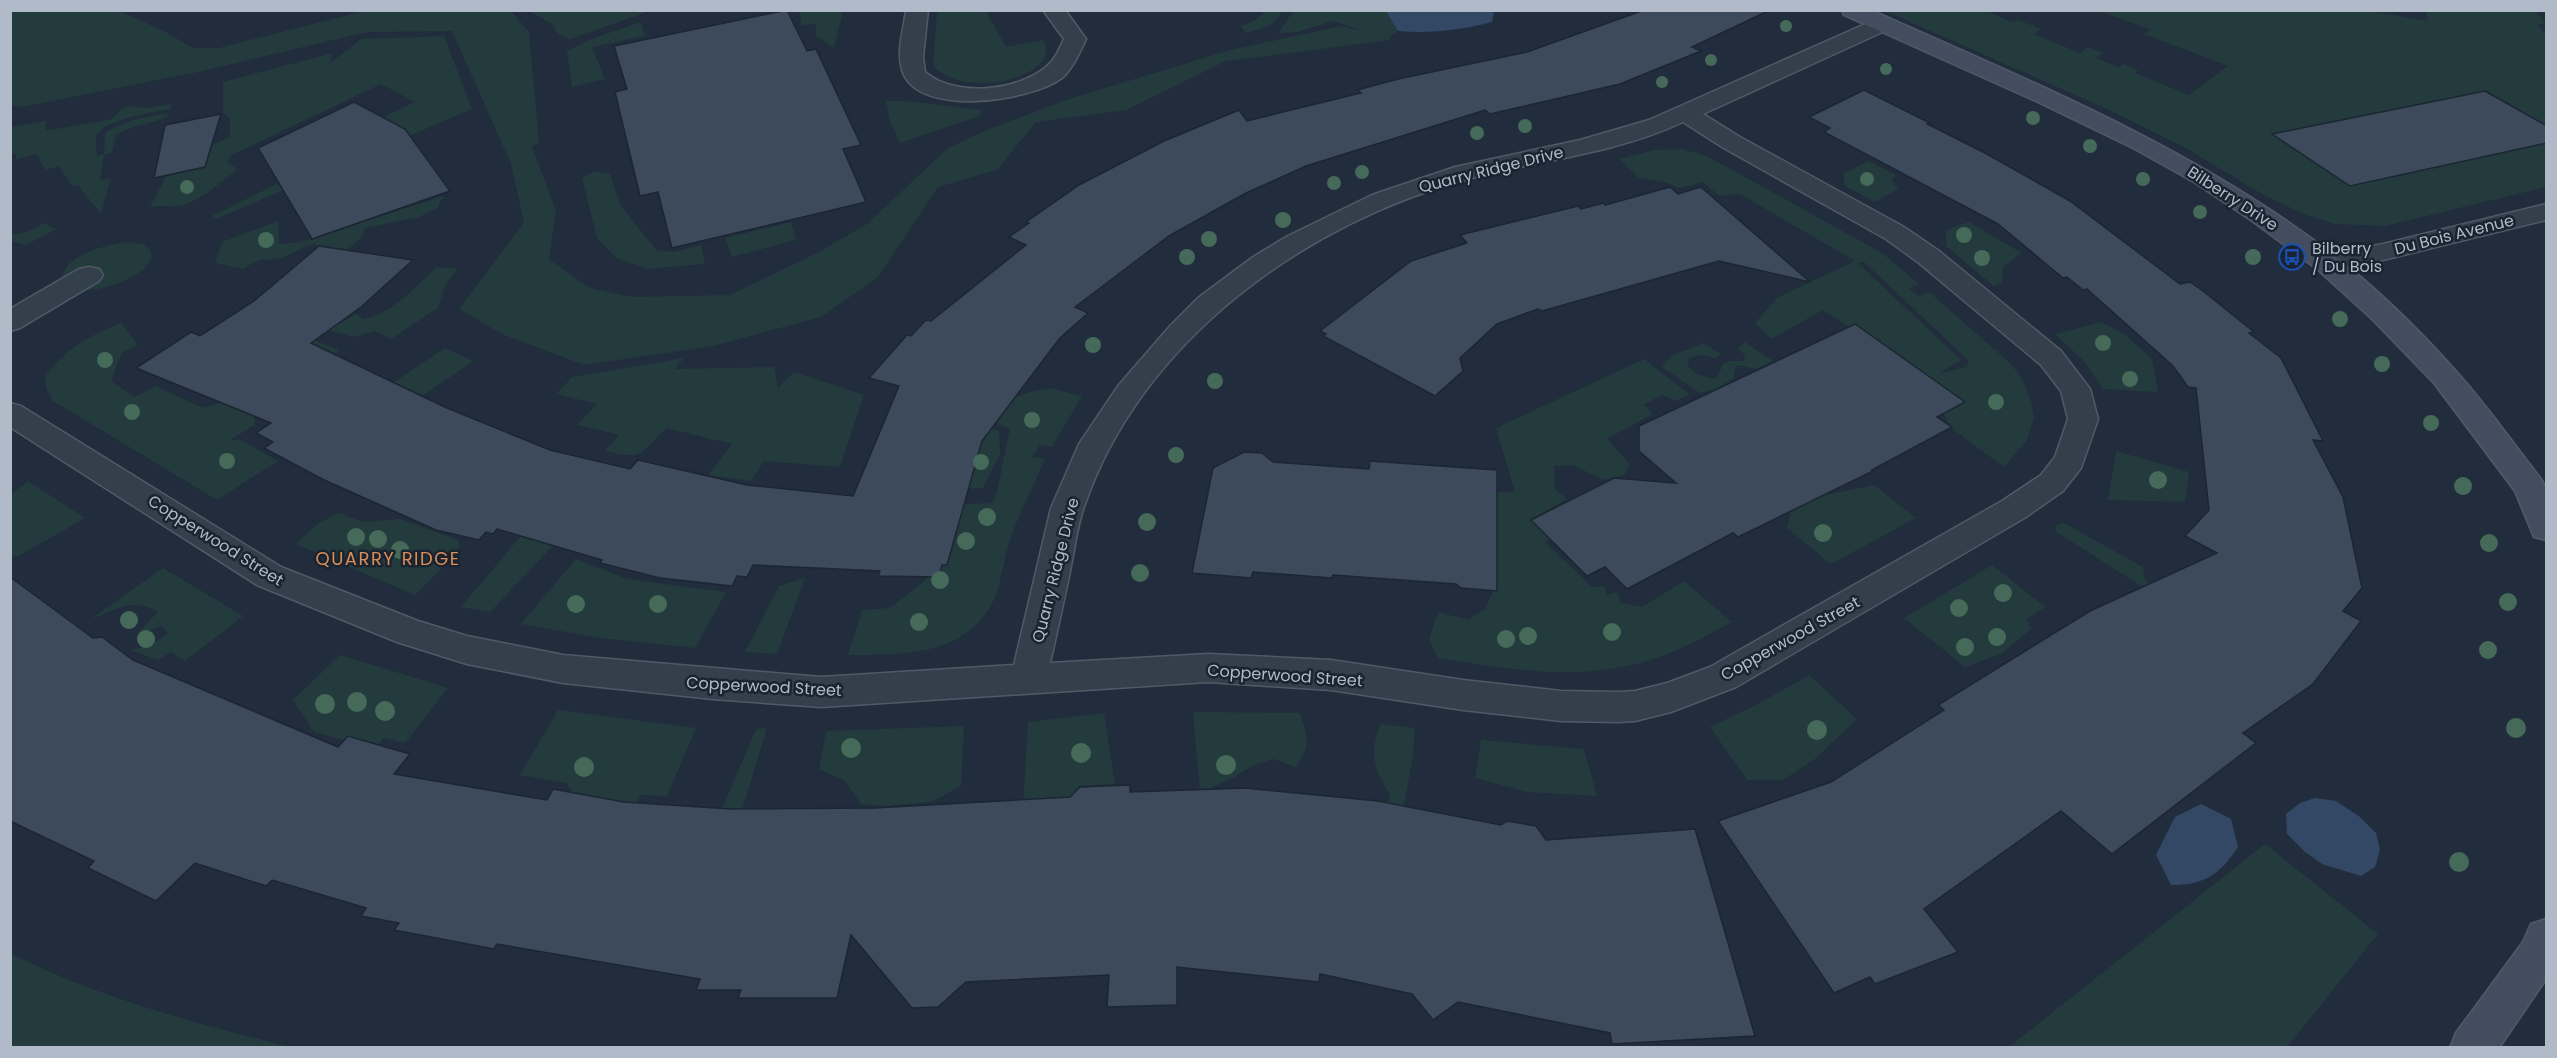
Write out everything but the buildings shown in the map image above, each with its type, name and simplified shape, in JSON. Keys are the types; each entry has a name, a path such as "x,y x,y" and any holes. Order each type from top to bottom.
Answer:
{"street":[{"path":"917,10 912,69 917,78 939,90 960,94 989,94 1037,81 1063,64 1075,39 1053,10"},
{"name":"Bilberry Drive","path":"1852,10 2046,97 2144,144 2204,177 2260,213 2327,263 2382,313 2445,376 2530,487 2547,528"},
{"name":"Quarry Ridge Drive","path":"1029,679 1067,508 1095,444 1129,393 1180,332 1208,304 1263,263 1295,243 1381,200 1464,172 1624,136 1671,120 1881,24"},
{"name":"Copperwood Street","path":"10,413 269,576 356,613 467,650 580,672 820,692 1209,668 1331,675 1453,694 1560,706 1635,706 1671,697 1723,677 1969,535 2052,483 2070,460 2083,419 2075,389 2051,358 1929,257 1895,232 1731,142 1685,113"},
{"name":"Du Bois Avenue","path":"2327,263 2383,252 2547,212"},
{"path":"10,322 89,275"},
{"path":"2472,1047 2538,956 2547,939"}],"green space":[{"path":"504,10 513,13 529,32 539,144 532,146 556,211 549,259 590,288 632,297 730,295 819,252 867,224 948,148 987,130 1063,101 1230,50 1342,26 1367,32 1333,21 1297,32 1279,33 1293,11 1386,11 1398,31 1389,37 1391,40 1226,61 1126,110 1036,122 997,170 938,187 878,277 821,317 713,346 584,365 502,334 459,309 524,223 511,164 452,31 367,32 198,72 22,107 11,105 11,11 119,11 162,30 193,48 219,48 364,11"},
{"path":"650,10 570,39 558,34 552,24 529,11"},
{"path":"2365,10 2428,21 2426,11 2536,11 2546,24 2538,24 2546,36 2546,126 2274,135 2350,186 2546,143 2546,187 2385,226 2335,224 2306,215 2262,194 2184,147 2107,109 1885,11 1994,11 1990,13 2012,22 2018,20 2041,29 2034,34 2080,53 2088,47 2103,53 2096,58 2118,67 2123,64 2138,70 2135,73 2189,95 2228,66 2144,34 2151,30 2100,11"},
{"path":"800,11 843,11 834,48 816,36 816,24 801,25"},
{"path":"937,11 986,11 1006,47 1043,40 1046,53 1039,65 1025,74 1006,80 985,83 965,82 946,76 933,65"},
{"path":"1265,11 1281,11 1276,21 1262,28 1246,33 1240,26 1254,21"},
{"path":"641,22 645,36 592,47 605,79 572,87 567,51 594,38"},
{"path":"444,36 472,109 216,219 212,216 285,180 380,123 383,117 415,102 381,84 232,155 227,162 237,169 193,201 178,206 150,207 168,173 207,147 230,137 230,119 223,113 223,82 333,53 330,63 361,39"},
{"path":"886,101 906,101 982,110 980,116 900,143 890,121"},
{"path":"172,104 170,109 112,123 98,133 97,156 104,154 105,133 113,128 133,120 162,114 170,115 116,135 112,153 104,155 100,180 111,178 101,214 78,185 72,186 59,166 46,170 36,154 16,160 16,155 11,153 11,127 46,121 45,131 112,119 122,109 131,106 146,108"},
{"path":"1681,149 1707,156 1882,253 1919,284 1909,288 1918,296 1929,292 2010,363 2022,378 2031,401 2034,418 2027,440 2004,467 1951,428 1943,413 1961,401 1823,310 1771,339 1755,323 1777,298 1855,261 1740,194 1719,196 1703,182 1679,188 1666,182 1639,178 1619,159 1655,150","holes":["1857,262 1864,262 1969,361 1967,367 1940,373 1961,360"]},
{"path":"1868,161 1896,175 1892,180 1898,189 1875,202 1845,186 1843,174"},
{"path":"595,171 610,174 621,206 656,250 675,252 701,245 705,264 648,269 616,258 597,238 582,178"},
{"path":"445,197 440,201 438,208 419,217 365,228 362,237 346,251 315,244 280,258 258,261 244,269 215,263 222,242 278,221 279,244 301,242"},
{"path":"791,222 796,240 732,257 725,238"},
{"path":"1969,222 2022,253 2003,267 2002,282 1994,286 1946,246 1946,230"},
{"path":"44,223 56,229 26,245 11,241 11,235 27,232"},
{"path":"128,242 144,244 151,250 151,259 140,272 111,286 91,290 83,290 62,279 65,270 79,257 99,248"},
{"path":"437,267 457,269 445,285 438,308 391,339 375,331 353,337 324,329 327,325 341,323 356,314 363,319 383,312 403,299"},
{"path":"2102,322 2125,335 2152,359 2158,392 2103,389 2084,361 2055,334"},
{"path":"121,323 138,345 122,352 111,381 135,397 155,386 203,408 221,403 310,339 340,350 310,370 254,415 255,425 228,441 239,439 278,461 217,500 53,401 46,388 45,377 52,367 79,344"},
{"path":"1745,342 1773,361 1757,369 1736,365 1733,379 1716,389 1700,393 1662,367 1671,356 1703,343 1721,354 1715,358 1701,355 1689,358 1688,367 1697,374 1715,379 1722,365 1730,361 1744,361 1745,355 1738,349"},
{"path":"445,348 473,361 415,401 387,387"},
{"path":"684,358 675,369 774,367 778,388 794,372 864,395 840,467 764,461 751,481 708,475 732,444 667,428 641,453 628,455 605,451 619,435 577,425 597,404 556,394 572,377"},
{"path":"1644,359 1689,394 1676,401 1662,395 1643,405 1653,414 1606,437 1630,465 1624,475 1604,480 1572,465 1554,466 1555,489 1567,499 1533,518 1553,536 1545,542 1592,587 1605,587 1607,595 1617,592 1621,603 1642,607 1684,581 1732,622 1670,653 1613,669 1555,672 1496,667 1438,658 1429,640 1438,612 1468,620 1486,608 1495,585 1485,492 1515,492 1496,428"},
{"path":"1050,388 1082,396 1052,447 1040,445 1032,457 1045,459 1013,532 997,592 986,613 972,629 955,640 935,648 892,654 848,655 862,610 890,608 927,579 946,505 992,503 997,492 1010,428 992,423 1010,405 1010,400 1030,392"},
{"path":"975,425 999,431 1000,454 983,488 960,489"},
{"path":"2116,451 2189,472 2185,502 2108,500"},
{"path":"28,481 85,518 19,556 11,557 11,495"},
{"path":"1874,485 1916,518 1831,564 1787,528 1793,504"},
{"path":"338,513 364,522 400,519 458,540 460,550 415,595 296,544 316,525"},
{"path":"2064,523 2143,567 2145,580 2195,609 2188,616 2055,531 2057,524"},
{"path":"529,526 568,530 490,612 461,607"},
{"path":"576,559 627,579 726,592 695,648 601,638 521,624"},
{"path":"1992,565 2045,607 2027,619 2031,629 2001,654 1965,667 1904,618"},
{"path":"163,568 243,616 185,661 171,652 158,660 131,650 148,646 168,634 162,626 137,634 158,612 149,607 124,606 91,619"},
{"path":"805,578 777,654 745,652 779,586"},
{"path":"340,655 448,688 405,743 384,738 374,748 314,732 293,700"},
{"path":"1809,675 1857,719 1815,759 1783,780 1747,780 1710,727 1758,704"},
{"path":"558,710 696,728 667,796 641,795 634,807 574,795 567,783 520,775"},
{"path":"1193,712 1300,713 1306,735 1304,754 1295,767 1274,759 1253,765 1233,778 1200,793"},
{"path":"1104,713 1115,784 1078,786 1078,798 1023,805 1028,722"},
{"path":"1381,724 1415,728 1413,756 1404,805 1392,809 1387,807 1390,794 1380,777 1375,760 1375,744"},
{"path":"964,726 961,786 932,802 884,806 861,804 845,781 819,769 826,731"},
{"path":"767,728 742,810 722,809 756,729"},
{"path":"1481,740 1584,749 1597,796 1528,792 1475,778"},
{"path":"2265,844 2378,934 2287,1047 2009,1047"},
{"path":"10,953 43,969 147,1008 290,1047 11,1047"}],"water":[{"path":"1386,11 1494,11 1492,22 1457,29 1422,32 1398,31"},
{"path":"2315,798 2336,801 2360,817 2376,833 2380,850 2375,867 2361,876 2322,864 2305,852 2287,834 2286,814 2300,803"},
{"path":"2201,804 2231,819 2238,847 2224,865 2210,876 2193,883 2171,885 2156,855 2175,817"}],"place":[{"name":"Bilberry / Du Bois","path":"2292,257"}],"district":[{"name":"QUARRY RIDGE","path":"388,559"}]}
